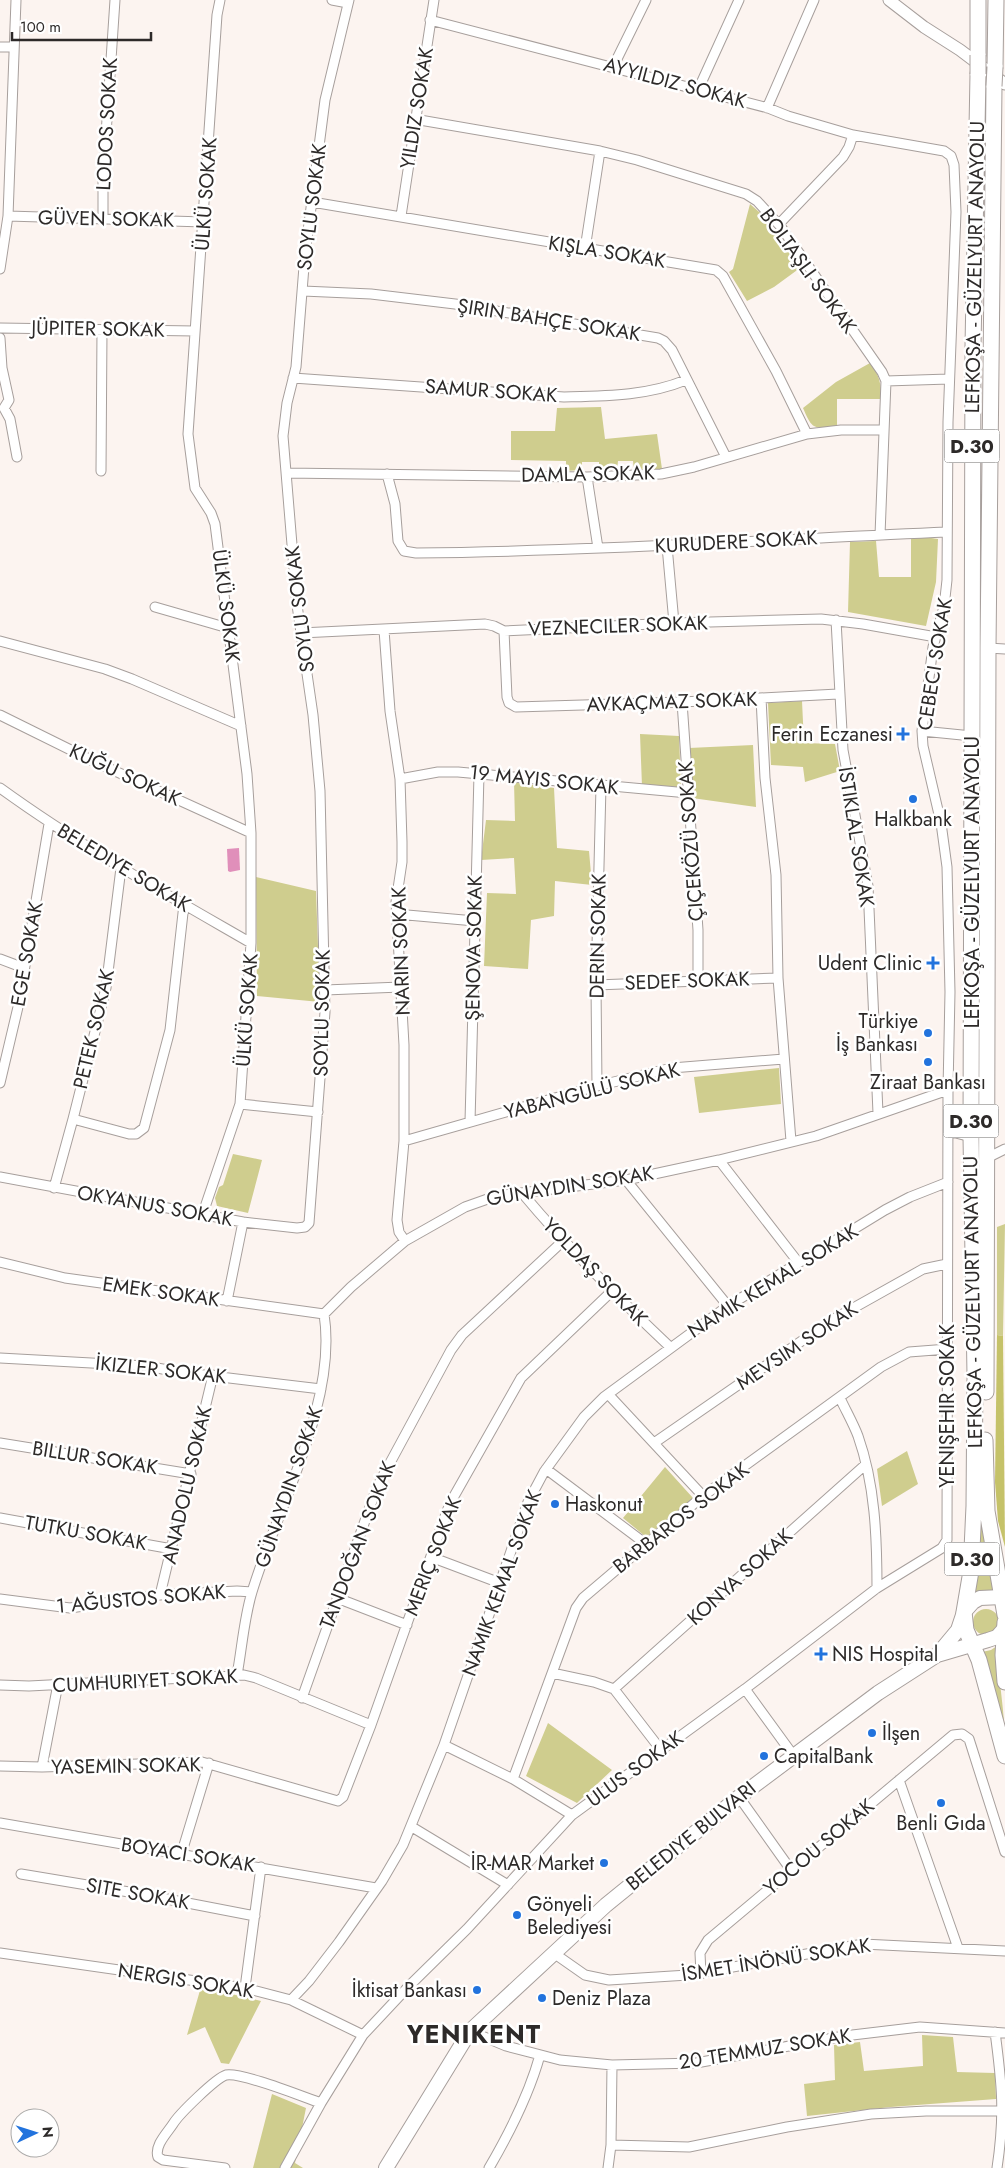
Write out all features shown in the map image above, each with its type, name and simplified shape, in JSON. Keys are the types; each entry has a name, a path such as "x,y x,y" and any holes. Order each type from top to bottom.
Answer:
{"highway":[{"name":"LEFKOŞA - GÜZELYURT ANAYOLU","path":"978,0 974,58 978,74 973,331 971,1137 975,1375 974,1506 971,1571 964,1612 966,1630 979,1660 1005,1756"},
{"name":"LEFKOŞA - GÜZELYURT ANAYOLU","path":"996,0 995,68 1000,84 988,648 988,1158 985,1477 990,1535 1003,1596 1005,1615"},
{"path":"1005,1622 1003,1655 1005,1682"}],"main road":[{"path":"937,1655 958,1630 964,1612 973,1602 980,1598 1003,1596"},
{"path":"386,2168 470,2031 606,1905 739,1796 878,1693 937,1655 997,1636 1005,1628"}],"street":[{"path":"0,269 8,216 16,0"},
{"name":"LODOS SOKAK","path":"103,218 103,179 115,0"},
{"name":"ÜLKÜ SOKAK","path":"203,1213 240,1104 252,943 251,833 241,726 215,524 211,512 196,488 190,453 188,415 204,222 217,15 220,0"},
{"path":"332,0 349,2"},
{"path":"401,216 414,119 434,0"},
{"path":"613,67 646,0"},
{"path":"698,90 738,0"},
{"path":"767,108 814,0"},
{"path":"890,0 924,27 974,58 1000,84"},
{"name":"SOYLU SOKAK","path":"310,1223 325,990 320,791 313,715 301,633 283,436 287,403 293,378 303,291 305,254 328,81 349,2"},
{"name":"CEBECI SOKAK","path":"430,20 767,108 853,135 944,151 950,156 954,165 956,212 949,380 946,594 936,637 922,730 923,746 941,823 948,868 950,992 947,1264"},
{"path":"0,47 14,48"},
{"path":"414,119 600,151 637,160 740,192 757,201 779,224 882,372 886,381 880,535"},
{"path":"779,224 843,156 849,147 853,135"},
{"path":"585,249 600,151"},
{"path":"312,202 712,269 720,273 776,371 807,434"},
{"name":"GÜVEN SOKAK","path":"8,216 204,222"},
{"name":"ŞIRIN BAHÇE SOKAK","path":"303,291 371,294 455,304 652,337 669,345 726,457"},
{"name":"JÜPITER SOKAK","path":"0,328 195,331"},
{"path":"101,471 102,330"},
{"path":"0,338 2,368 9,400 2,408 10,419 17,457"},
{"name":"SAMUR SOKAK","path":"293,378 564,397 649,392 686,380"},
{"path":"886,381 949,380"},
{"name":"DAMLA SOKAK","path":"286,473 587,477 672,473 807,434 840,430 883,430"},
{"name":"KURUDERE SOKAK","path":"387,474 395,504 398,541 404,552 520,552 946,532"},
{"path":"587,477 598,548"},
{"path":"667,546 674,623"},
{"path":"155,607 228,628"},
{"name":"VEZNECILER SOKAK","path":"301,633 485,624 504,631 674,623 836,620 936,637"},
{"name":"İSTIKLAL SOKAK","path":"836,620 838,694 845,768 860,835 868,886 878,1113"},
{"name":"NARIN SOKAK","path":"384,630 388,695 400,779 402,850 396,914 403,1028 404,1141 397,1220 405,1241"},
{"name":"AVKAÇMAZ SOKAK","path":"504,631 508,701 513,706 682,702 838,694"},
{"path":"0,641 132,678 241,726"},
{"path":"988,648 1005,649"},
{"path":"761,698 765,778 776,875 778,978 790,1141"},
{"name":"ÇIÇEKÖZÜ SOKAK","path":"682,702 698,930 698,981"},
{"name":"KUĞU SOKAK","path":"0,715 93,761 251,833"},
{"path":"922,730 972,736"},
{"path":"400,779 449,771 688,793"},
{"name":"ŞENOVA SOKAK","path":"470,1122 479,774"},
{"name":"DERIN SOKAK","path":"597,1086 596,984 601,786"},
{"name":"BELEDIYE SOKAK","path":"0,788 49,824 121,868 252,943"},
{"name":"EGE SOKAK","path":"0,1083 18,1007 49,824"},
{"name":"PETEK SOKAK","path":"54,1188 106,988 121,868"},
{"path":"73,1119 129,1134 136,1134 144,1128 170,1030 184,904"},
{"path":"396,914 475,921"},
{"path":"0,959 24,968"},
{"name":"SEDEF SOKAK","path":"596,984 778,978"},
{"path":"325,990 401,987"},
{"name":"YABANGÜLÜ SOKAK","path":"404,1141 597,1086 672,1068 784,1059"},
{"path":"237,1675 252,1592 314,1419 321,1389 326,1339 324,1314 351,1287 405,1241 476,1201 496,1196 626,1180 719,1160 816,1136 948,1090"},
{"path":"240,1104 318,1112"},
{"path":"948,1131 971,1137"},
{"path":"988,1158 1005,1149"},
{"path":"719,1160 798,1262"},
{"name":"OKYANUS SOKAK","path":"0,1177 203,1213 243,1222 297,1228 305,1227 310,1223"},
{"path":"626,1180 728,1306"},
{"path":"291,2000 309,1981 376,1888 394,1862 412,1827 444,1745 528,1502 546,1469 584,1417 608,1394 728,1306 885,1210 910,1197 948,1182"},
{"name":"YOLDAŞ SOKAK","path":"523,1194 563,1241 611,1292 670,1347"},
{"path":"227,1302 243,1222"},
{"name":"TANDOĞAN SOKAK","path":"302,1698 379,1481 451,1350 462,1336 563,1241"},
{"name":"EMEK SOKAK","path":"0,1262 65,1278 324,1314"},
{"name":"YENIŞEHIR SOKAK","path":"943,1547 947,1540 947,1264"},
{"name":"MEVSIM SOKAK","path":"654,1443 832,1320 923,1269 947,1264"},
{"name":"MERIÇ SOKAK","path":"338,1801 343,1797 371,1725 447,1511 516,1383 530,1367 611,1292"},
{"name":"BARBAROS SOKAK","path":"513,1779 579,1602 703,1496 881,1367 902,1355 916,1351 948,1349"},
{"name":"İKIZLER SOKAK","path":"0,1358 146,1366 180,1372 321,1389"},
{"name":"ANADOLU SOKAK","path":"160,1595 191,1474 213,1375"},
{"path":"608,1394 703,1496"},
{"path":"840,1398 858,1436 865,1465 875,1522 877,1588"},
{"name":"BILLUR SOKAK","path":"0,1443 191,1474"},
{"name":"KONYA SOKAK","path":"614,1689 865,1465"},
{"path":"546,1469 646,1544"},
{"name":"TUTKU SOKAK","path":"0,1518 172,1549"},
{"name":"ULUS SOKAK","path":"363,2035 508,1885 572,1815 745,1690 877,1588 943,1547"},
{"path":"431,1557 500,1583"},
{"name":"1 AĞUSTOS SOKAK","path":"0,1599 70,1608 160,1595 252,1592"},
{"path":"337,1598 407,1624"},
{"path":"552,1673 594,1682 614,1689 661,1750"},
{"name":"CUMHURIYET SOKAK","path":"0,1685 16,1686 237,1675 256,1678 371,1725"},
{"path":"42,1767 58,1684"},
{"path":"745,1690 793,1755"},
{"name":"YOCOU SOKAK","path":"701,1974 700,1953 706,1942 950,1737 964,1734 969,1739 1005,1852"},
{"path":"444,1745 513,1779 572,1815"},
{"name":"YASEMIN SOKAK","path":"0,1766 42,1767 184,1761 209,1763 338,1801"},
{"path":"182,1855 209,1763"},
{"path":"899,1780 958,1948"},
{"path":"739,1796 791,1870"},
{"path":"0,1822 376,1888"},
{"path":"412,1827 508,1885"},
{"path":"245,1988 261,1867"},
{"name":"SITE SOKAK","path":"21,1874 142,1894 255,1916"},
{"name":"İSMET İNÖNÜ SOKAK","path":"555,1954 580,1973 602,1980 701,1974 863,1944 1005,1951"},
{"name":"NERGIS SOKAK","path":"0,1953 245,1988 291,2000 363,2035"},
{"name":"20 TEMMUZ SOKAK","path":"470,2031 498,2043 540,2055 572,2062 612,2065 696,2063 810,2041 907,2028 920,2027 1005,2033"},
{"path":"995,2032 1003,2081 1004,2111 1004,2129 997,2168"},
{"path":"285,2168 321,2103 363,2035"},
{"path":"489,2168 518,2112 534,2076 540,2055"},
{"path":"608,2168 611,2145 612,2065"},
{"path":"225,2168 165,2160 159,2158 156,2153 179,2114 221,2077 232,2075 249,2079 321,2103"},
{"path":"611,2145 688,2147 786,2127 871,2114 926,2111 1004,2111"}],"shaded area":[{"path":"750,204 765,217 800,268 774,287 747,301 729,272 733,269"},
{"path":"870,363 879,380 881,399 837,399 837,426 818,427 809,421 803,408 836,382"},
{"path":"601,407 605,439 657,434 662,469 634,471 633,461 618,461 617,470 599,470 599,462 582,462 582,470 566,471 566,461 511,460 511,431 555,431 557,408"},
{"path":"911,535 938,539 936,582 926,626 848,612 850,542 876,541 879,577 911,577"},
{"path":"802,701 804,743 835,744 840,771 805,782 803,767 771,765 768,703"},
{"path":"640,734 679,736 681,787 642,786"},
{"path":"753,745 756,807 692,798 689,748"},
{"path":"514,782 554,788 557,848 589,851 592,885 555,881 554,916 531,920 528,969 484,966 487,893 516,894 514,858 481,860 486,820 515,821"},
{"path":"239,848 240,870 230,872 228,871 227,849"},
{"path":"256,877 316,891 320,1002 257,996"},
{"path":"779,1068 781,1104 699,1113 694,1077"},
{"path":"233,1154 262,1160 248,1213 217,1206 215,1198 219,1187 223,1185"},
{"path":"1005,1224 1003,1336 997,1335 997,1227"},
{"path":"997,1335 1003,1336 1005,1547 998,1521 995,1482"},
{"path":"981,1434 994,1593 974,1598"},
{"path":"907,1451 918,1484 882,1506 877,1469"},
{"path":"665,1467 693,1498 646,1537 623,1518"},
{"path":"986,1609 995,1613 999,1622 995,1631 986,1635 977,1631 973,1622 977,1613"},
{"path":"997,1646 1004,1719 1005,1744 982,1652"},
{"path":"548,1723 612,1770 577,1803 526,1776"},
{"path":"201,1987 261,2001 229,2064 221,2063 205,2027 187,2035"},
{"path":"922,2035 953,2037 957,2072 995,2073 996,2099 807,2116 804,2084 835,2080 834,2045 860,2042 864,2071 923,2066"},
{"path":"272,2094 306,2108 295,2163 303,2168 253,2168"}],"place":[{"name":"Ferin Eczanesi","path":"903,734"},
{"name":"Halkbank","path":"913,799"},
{"name":"Udent Clinic","path":"933,963"},
{"name":"Türkiye İş Bankası","path":"928,1033"},
{"name":"Ziraat Bankası","path":"928,1062"},
{"name":"Haskonut","path":"555,1504"},
{"name":"NIS Hospital","path":"821,1654"},
{"name":"İlşen","path":"872,1733"},
{"name":"CapitalBank","path":"764,1756"},
{"name":"Benli Gıda","path":"941,1803"},
{"name":"İR-MAR Market","path":"604,1863"},
{"name":"Gönyeli Belediyesi","path":"517,1915"},
{"name":"İktisat Bankası","path":"477,1990"},
{"name":"Deniz Plaza","path":"542,1998"}],"district":[{"name":"YENIKENT","path":"474,2034"}]}
